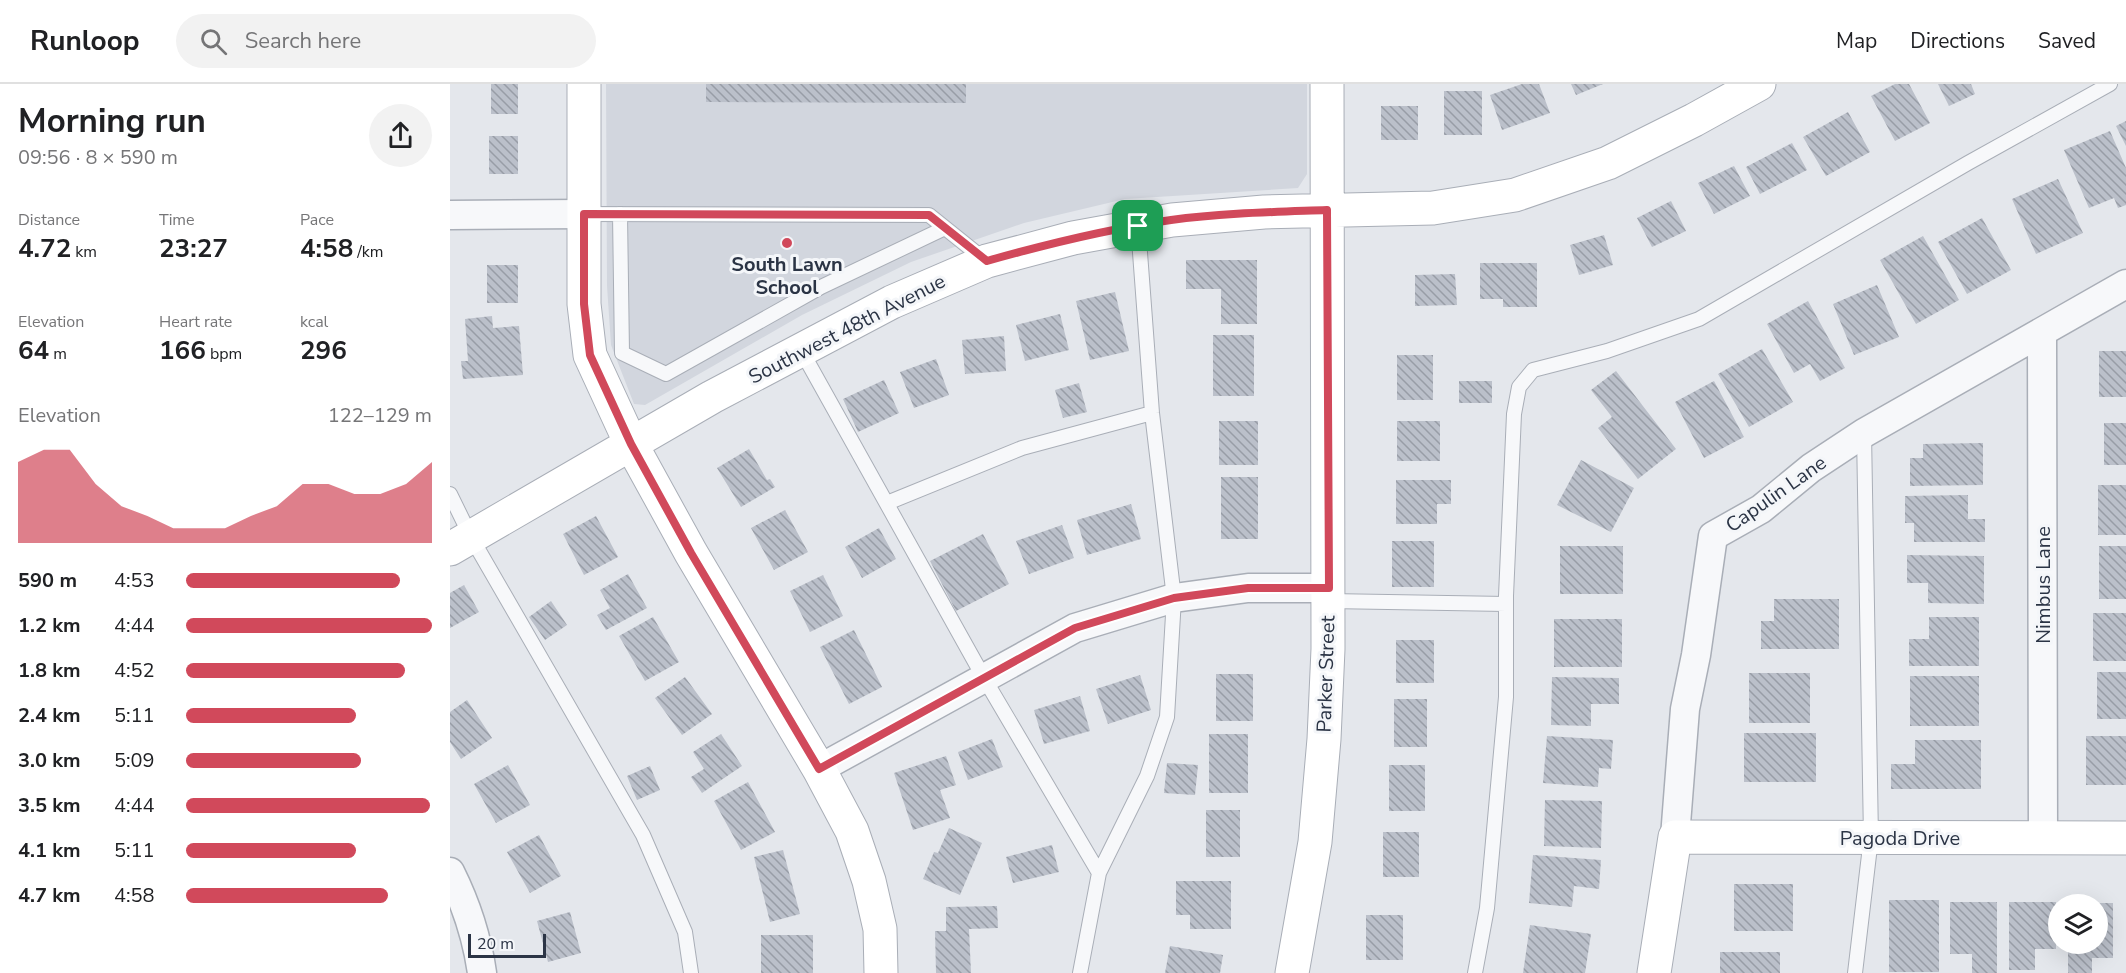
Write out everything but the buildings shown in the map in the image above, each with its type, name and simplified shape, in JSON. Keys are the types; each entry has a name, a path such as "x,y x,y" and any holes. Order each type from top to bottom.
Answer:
{"street":[{"path":"584,84 584,304 590,355 631,444 691,553 819,769 852,831 869,881 880,929 880,973"},
{"name":"Parker Street","path":"1292,973 1315,842 1324,739 1329,595 1327,84"},
{"name":"Southwest 48th Avenue","path":"461,543 712,397 892,302 987,261 1073,237 1172,220 1264,212 1433,208 1515,195 1608,164 1695,120 1758,84"},
{"path":"450,215 584,214"},
{"name":"Capulin Lane","path":"1654,973 1675,837 1685,709 1696,655 1713,536 1761,509 1811,468 1864,433 2126,284"},
{"name":"Nimbus Lane","path":"2042,332 2043,838"},
{"path":"819,769 1075,628 1174,598 1248,588 1329,595"},
{"name":"Pagoda Drive","path":"1675,837 2126,838"},
{"path":"450,872 463,898 478,947 482,973"}],"lane":[{"path":"1475,973 1487,908 1506,697 1506,604 1514,414 1520,387 1533,370 1607,351 1699,319 1968,163 2110,84"},
{"path":"584,214 929,215 987,261"},
{"path":"620,214 622,353 666,374 821,287 945,228"},
{"path":"1080,973 1099,873 1147,776 1167,717 1174,598 1152,413 1138,226"},
{"path":"801,350 984,678 1099,873"},
{"path":"887,504 1023,448 1152,413"},
{"path":"1855,973 1871,838 1864,433"},
{"path":"450,494 461,543 643,835 685,932 691,973"},
{"path":"1329,595 1506,604"}],"shaded area":[{"name":"South Lawn School","path":"606,84 1307,84 1307,174 1298,188 1125,199 1024,223 911,262 802,315 645,405 634,404 611,345 607,286"}],"place":[{"name":"South Lawn School","path":"787,243"}],"route":[{"path":"1327,210 1329,588 1248,588 1174,598 1075,628 819,769 691,553 631,444 590,355 584,304 584,214 929,215 987,261 1073,237 1138,226 1172,220 1264,212 1327,210"}]}
